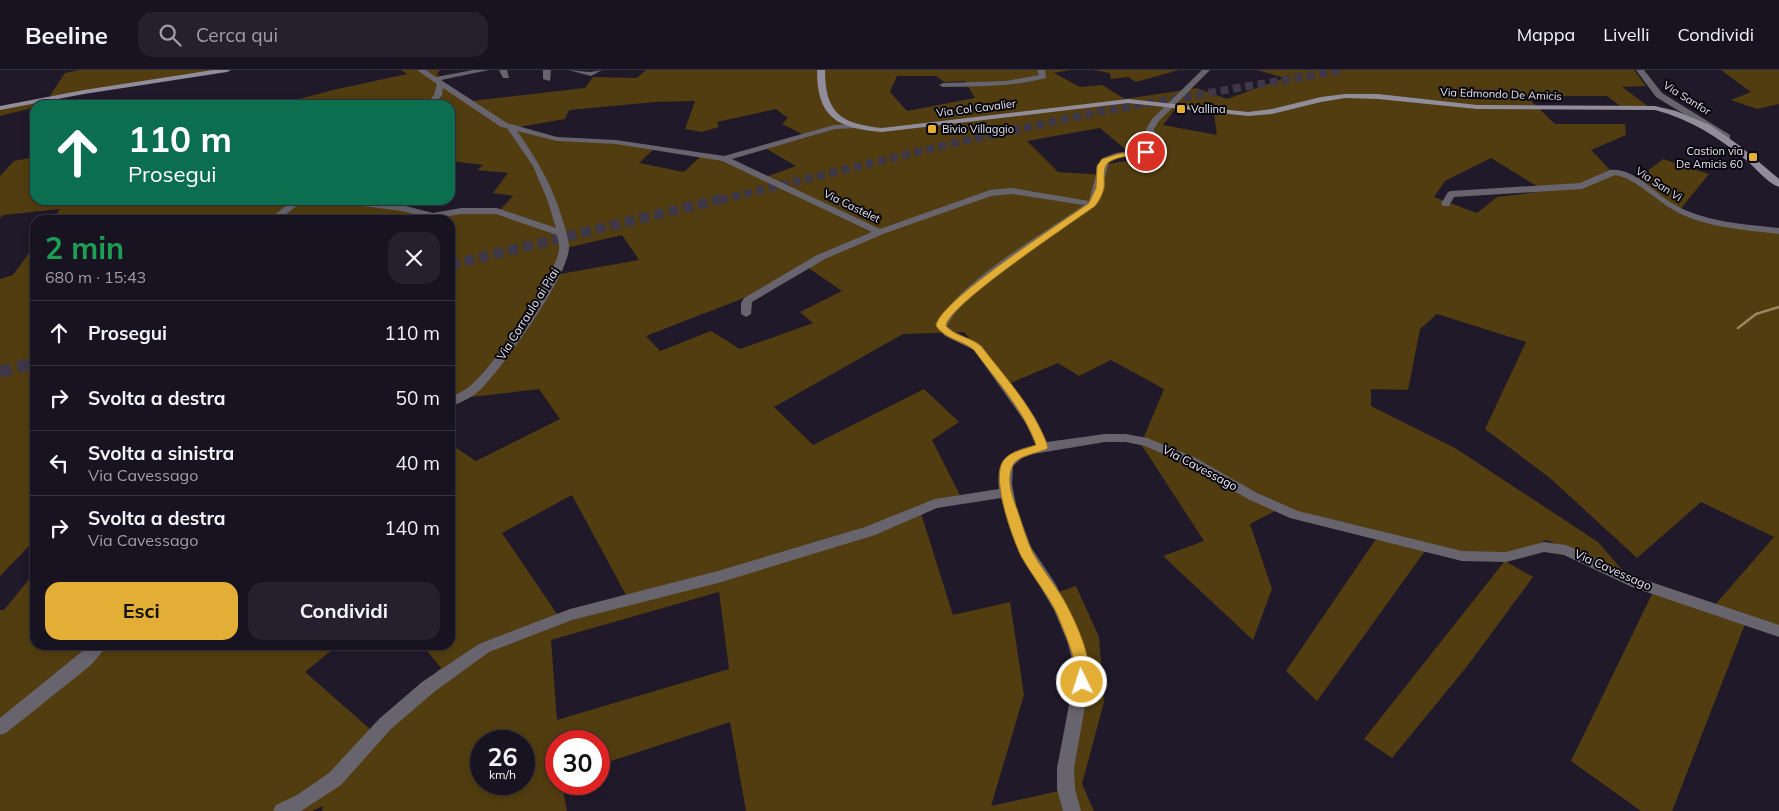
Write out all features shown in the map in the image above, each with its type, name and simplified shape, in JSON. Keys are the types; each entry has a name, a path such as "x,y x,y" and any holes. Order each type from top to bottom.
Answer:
{"main road":[{"path":"42,100 228,70"},
{"name":"Via Col Cavalier","path":"821,70 822,92 828,109 838,118 853,126 876,130 895,130 1113,102 1149,102 1172,105"},
{"name":"Via Edmondo De Amicis","path":"1172,105 1226,113 1256,114 1327,97 1358,96 1478,108 1648,108 1681,114 1724,138 1779,184"},
{"path":"0,108 30,102"}],"street":[{"path":"421,70 510,127"},
{"path":"438,81 485,70"},
{"path":"547,70 547,79"},
{"path":"572,70 591,74 598,70"},
{"name":"Via Col Cavalier","path":"943,85 1008,82 1037,78 1043,76 1041,70"},
{"path":"1043,447 1031,421 978,348 972,343 946,333 941,326 941,322 946,314 968,293 1092,204 1098,192 1101,166 1105,160 1146,152 1152,149 1150,134 1152,125 1206,70"},
{"name":"Via Sanfor","path":"1640,70 1659,95 1727,137 1724,138"},
{"path":"434,100 438,95 438,81"},
{"name":"Via Castelet","path":"724,159 834,127 853,126"},
{"name":"Via Castelet","path":"510,127 557,139 624,143 724,159 880,232"},
{"name":"Via Corraulo ai Piai","path":"455,399 474,389 486,377 527,318 559,265 564,250 561,233 540,172 510,127"},
{"name":"Via San Vi","path":"1446,204 1451,194 1582,186 1594,182 1603,174 1617,173 1630,177 1654,196 1682,211 1716,221 1779,231"},
{"path":"880,232 990,193 1012,192 1092,204"},
{"path":"280,215 292,205"},
{"path":"376,205 402,208 429,215"},
{"path":"439,215 464,211 497,211 561,233"},
{"name":"Via Castelet","path":"746,314 746,303 753,296 821,257 880,232"},
{"name":"Via Cavessago","path":"1072,811 1068,800 1065,769 1068,740 1081,697 1083,668 1076,642 1057,601 1027,554 1006,493 1004,480 1007,464 1013,457 1043,447 1118,438 1146,442 1176,453 1271,506 1295,515 1462,556 1506,557 1544,547 1566,550 1637,582 1779,631"},
{"path":"282,811 303,801 335,779 385,724 421,693 484,648 570,615 718,577 870,531 935,504 1006,493"},
{"path":"0,728 95,650"}],"shaded area":[{"path":"79,70 223,70 49,97 65,73"},
{"path":"401,70 441,70 438,72 437,79 471,101 585,88 593,77 637,78 646,70 1070,70 1054,73 1080,87 1102,85 1125,99 1197,88 1227,99 1284,78 1257,70 1634,70 1646,86 1622,87 1652,109 1623,108 1607,96 1526,96 1555,124 1625,124 1626,135 1591,150 1612,172 1637,179 1663,159 1709,174 1678,212 1725,225 1779,233 1779,631 1747,619 1672,811 1641,811 1571,761 1653,592 1582,554 1546,540 1505,561 1533,577 1468,665 1392,758 1364,739 1504,562 1425,551 1317,701 1286,671 1376,539 1275,511 1250,524 1272,589 1253,640 1163,556 1204,541 1141,444 1164,389 1111,360 1079,376 1058,363 1011,383 964,332 903,334 774,407 813,445 924,389 959,422 932,440 960,495 919,507 953,615 1010,602 1024,695 991,806 1059,791 1085,697 1059,592 1076,586 1099,637 1104,702 1082,784 1094,811 746,811 730,722 610,761 610,730 545,730 545,795 564,795 567,811 322,811 323,806 312,811 0,811 0,610 4,610 30,578 30,650 332,650 305,672 370,729 441,668 426,650 455,650 455,447 476,461 560,419 539,389 471,397 455,405 455,215 56,215 60,209 3,215 0,218 0,176 14,161 30,158 30,205 378,205 433,214 500,210 513,196 493,193 508,173 477,170 483,165 455,162 455,100 296,100 407,74","holes":["897,76 936,76 944,82 965,81 975,98 907,111 890,92","695,101 685,129 702,132 719,127 717,122 776,109 788,118 782,124 808,137 765,148 796,166 760,179 722,161 700,157 684,172 639,163 653,150 629,145 543,136 519,127 565,119 569,110 655,102","1176,108 1214,114 1217,135 1163,125","1100,128 1137,159 1108,164 1106,175 1058,172 1027,141","1491,158 1545,191 1497,197 1477,213 1434,197 1445,181","622,235 639,260 554,275 562,249","807,267 842,291 800,312 813,323 740,349 711,331 660,351 646,336 744,298","1437,314 1526,342 1485,429 1550,478 1637,558 1701,502 1774,537 1714,606 1629,578 1598,542 1455,448 1371,406 1371,389 1408,390 1420,329","572,495 626,595 557,614 502,533","719,592 729,669 557,720 551,640"]},
{"path":"1093,70 1179,70 1136,82 1128,77 1111,79 1110,73"},
{"path":"1721,70 1779,70 1779,104 1757,109 1731,100 1751,92"},
{"path":"30,101 30,108 0,116 0,107"},
{"path":"30,252 30,545 0,576 0,279 13,275"}],"waterway":[{"path":"1738,328 1756,314 1779,307"}],"tunnel":[{"path":"720,200 958,142 1103,111 1343,70"},
{"path":"455,264 725,198"},
{"path":"0,372 30,364"}],"place":[{"name":"Vallina","path":"1181,109"},
{"name":"Bivio Villaggio","path":"932,129"},
{"name":"Castion via De Amicis 60","path":"1753,157"}],"route":[{"path":"1082,682 1083,668 1076,642 1057,601 1027,554 1006,493 1004,480 1007,464 1013,457 1043,447 1040,439 1031,421 978,348 972,343 946,333 941,326 941,322 942,318 968,293 1032,245 1092,204 1100,188 1101,166 1105,160 1146,152"}]}
